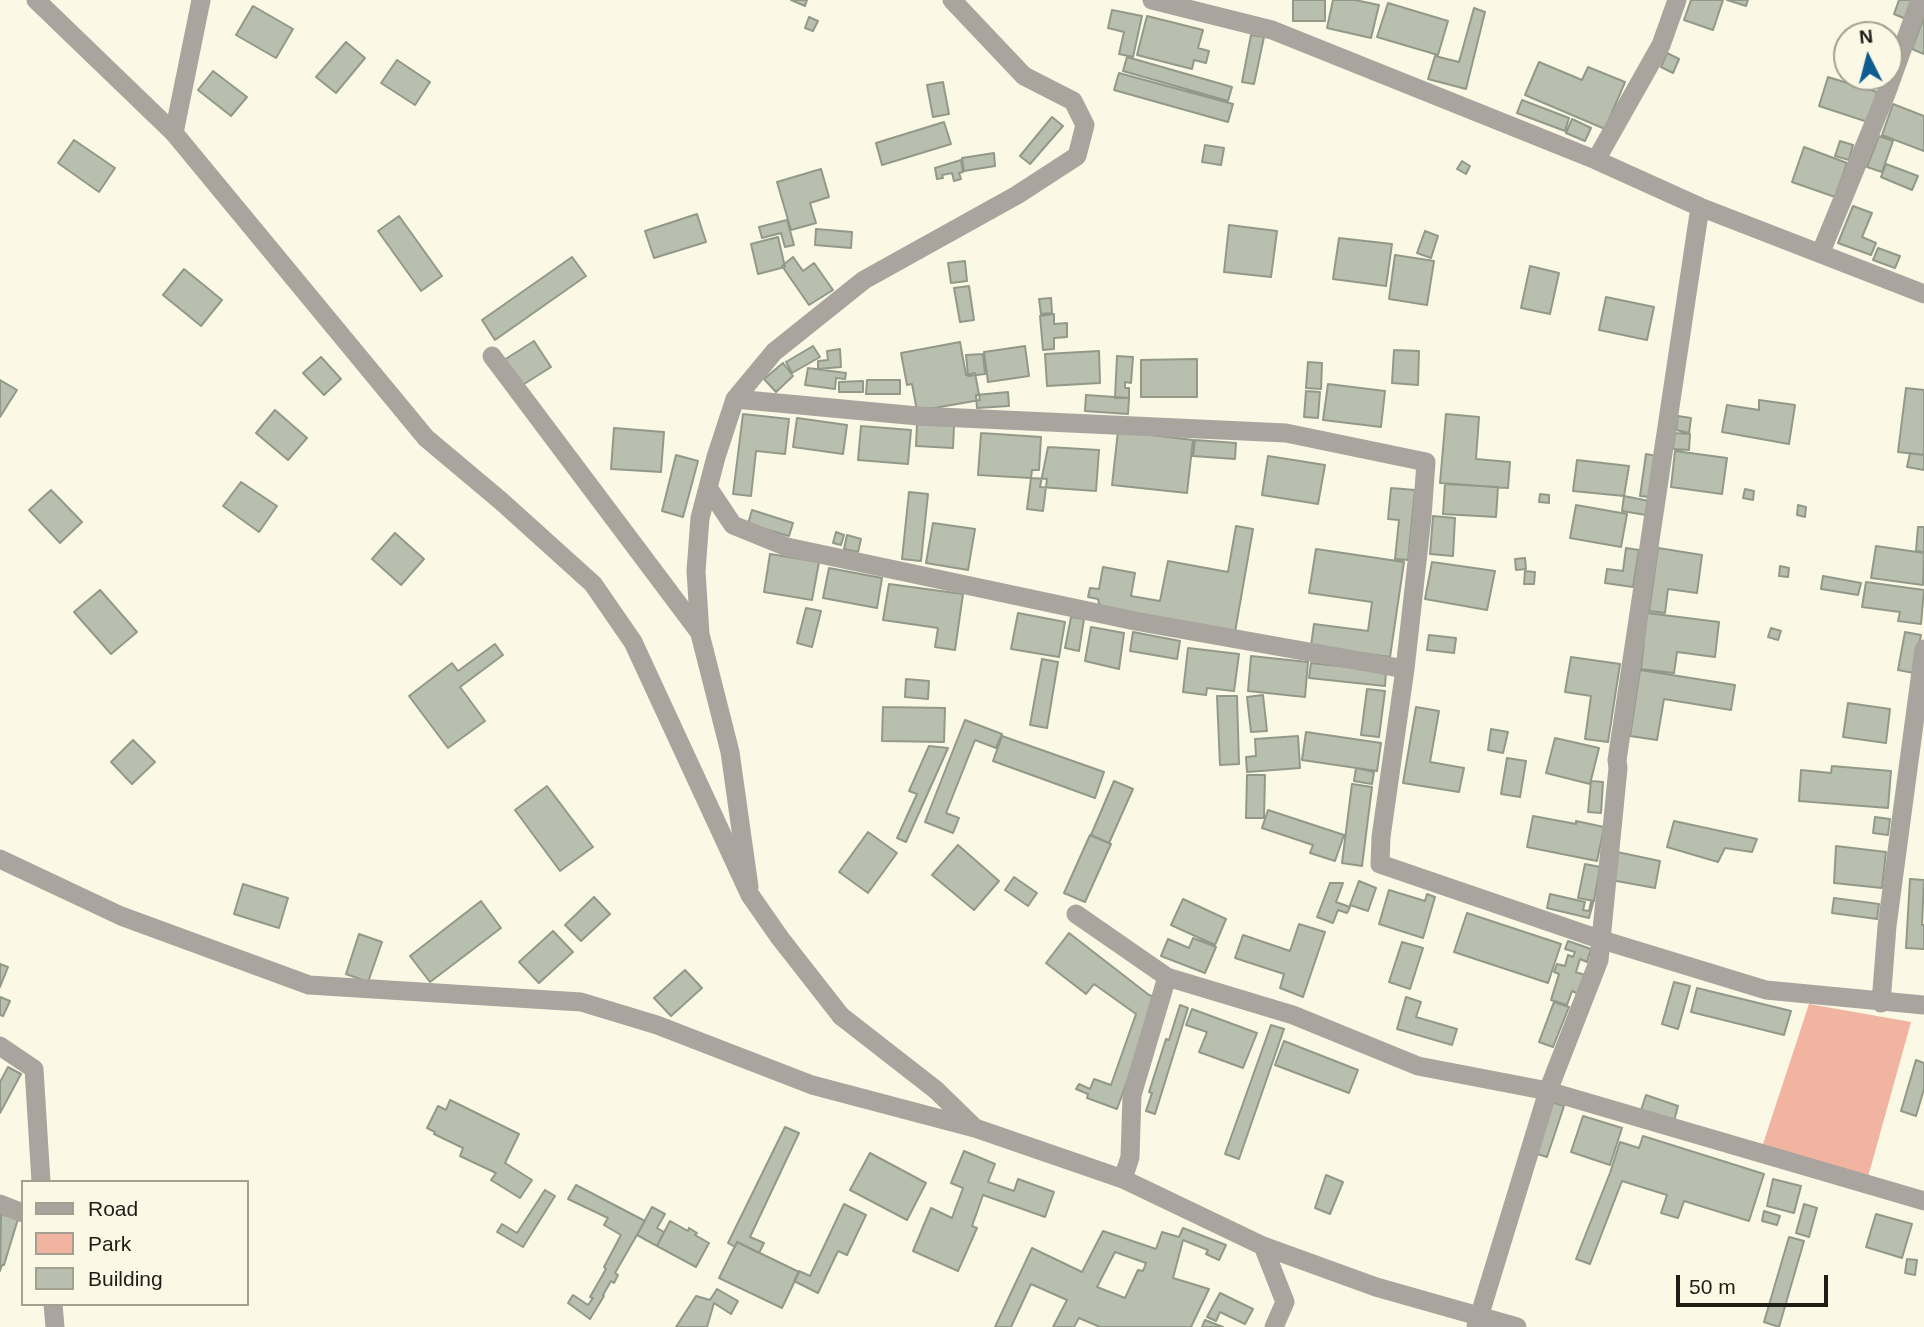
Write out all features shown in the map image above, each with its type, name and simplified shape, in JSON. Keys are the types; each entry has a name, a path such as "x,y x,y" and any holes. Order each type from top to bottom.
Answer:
{"street":[{"path":"36,0 174,133 426,439 501,501 593,584 633,642 750,895 841,1016 936,1090 975,1128"},
{"path":"174,133 201,0"},
{"path":"750,895 730,752 701,634 696,571 700,518 735,399 774,352 864,280 1017,195 1077,156 1085,125 1073,101 1024,76 952,0"},
{"path":"1152,0 1272,30 1596,160 1700,207 1924,294"},
{"path":"1596,160 1661,45 1677,0"},
{"path":"1821,252 1886,94 1920,0"},
{"path":"1478,1322 1548,1091 1599,960 1617,760 1700,207"},
{"path":"492,356 701,634"},
{"path":"735,399 918,416 1286,433 1426,461 1405,669 1381,838 1380,864 1600,940 1766,990 1924,1005"},
{"path":"709,489 733,525 788,547 1135,621 1405,669"},
{"path":"1881,1003 1887,926 1924,649"},
{"path":"0,859 121,916 309,985 582,1002 657,1025 812,1085 975,1128 1123,1179 1262,1246 1478,1322 1517,1327"},
{"path":"1076,914 1167,977 1293,1015 1418,1066 1548,1091 1924,1201"},
{"path":"1123,1179 1130,1157 1132,1095 1167,977"},
{"path":"0,1046 34,1069 41,1180"},
{"path":"0,1204 21,1212"},
{"path":"1262,1246 1285,1302 1273,1327"},
{"path":"53,1306 55,1327"}],"green space":[{"path":"1809,1004 1911,1022 1868,1177 1762,1147"}],"building":[{"path":"791,0 807,0 805,6"},
{"path":"1293,0 1325,0 1325,21 1293,21"},
{"path":"1333,0 1355,0 1379,5 1371,38 1327,28"},
{"path":"1691,0 1723,0 1713,30 1684,20"},
{"path":"1727,0 1748,0 1746,6"},
{"path":"1899,0 1913,0 1906,19 1894,14"},
{"path":"1388,3 1448,21 1438,55 1377,37"},
{"path":"253,6 293,29 276,58 236,35"},
{"path":"1474,8 1485,12 1466,89 1428,79 1435,56 1459,62"},
{"path":"1112,10 1142,16 1133,57 1119,54 1124,32 1108,28"},
{"path":"1147,16 1203,30 1198,48 1209,51 1206,63 1194,60 1192,69 1137,55"},
{"path":"809,17 818,21 813,31 805,28"},
{"path":"1924,17 1924,54 1912,49"},
{"path":"1251,35 1264,37 1254,84 1242,82"},
{"path":"346,42 365,58 336,93 316,77"},
{"path":"1667,53 1679,59 1673,73 1661,67"},
{"path":"1127,57 1232,87 1228,101 1123,71"},
{"path":"397,60 430,82 415,105 381,83"},
{"path":"1539,62 1582,80 1588,67 1625,82 1605,129 1525,95"},
{"path":"213,71 247,97 231,116 198,90"},
{"path":"1119,73 1233,104 1228,122 1114,90"},
{"path":"1828,77 1833,79 1833,91 1877,92 1868,122 1819,106"},
{"path":"943,82 949,114 933,117 927,85"},
{"path":"1522,100 1569,118 1565,131 1517,113"},
{"path":"1893,104 1924,116 1924,151 1882,135"},
{"path":"1052,117 1063,126 1030,164 1020,156"},
{"path":"1572,119 1591,128 1585,141 1566,133"},
{"path":"944,122 951,144 882,165 876,143"},
{"path":"1879,136 1893,141 1882,172 1867,167"},
{"path":"74,140 115,168 99,192 58,163"},
{"path":"1840,141 1853,145 1849,160 1835,156"},
{"path":"1205,145 1224,148 1221,165 1202,162"},
{"path":"1804,147 1847,163 1835,197 1792,182"},
{"path":"994,153 995,166 964,171 962,158"},
{"path":"961,160 961,179 954,181 952,173 937,179 935,168"},
{"path":"1462,161 1470,166 1466,174 1457,169"},
{"path":"1886,164 1918,176 1912,190 1881,177"},
{"path":"821,169 829,197 810,203 816,223 791,230 777,182"},
{"path":"1853,206 1872,213 1862,237 1876,243 1871,255 1838,243"},
{"path":"697,214 706,242 654,258 645,231"},
{"path":"399,216 442,276 421,291 378,231"},
{"path":"787,220 794,245 785,247 781,233 762,238 759,227"},
{"path":"1229,225 1277,231 1271,277 1224,272"},
{"path":"816,229 852,232 851,248 815,245"},
{"path":"1425,231 1438,236 1431,258 1417,253"},
{"path":"778,237 785,267 758,274 751,244"},
{"path":"1339,238 1392,244 1386,286 1333,279"},
{"path":"1878,248 1900,256 1895,268 1873,260"},
{"path":"1395,255 1434,261 1427,305 1389,299"},
{"path":"572,257 586,276 495,340 482,320"},
{"path":"793,257 803,271 814,263 833,290 809,305 782,266"},
{"path":"965,261 967,281 951,283 948,263"},
{"path":"1530,266 1559,273 1550,314 1521,308"},
{"path":"184,269 222,300 201,326 163,295"},
{"path":"969,286 974,320 960,322 954,288"},
{"path":"1606,297 1654,307 1647,340 1599,330"},
{"path":"1051,298 1052,313 1041,314 1039,299"},
{"path":"1054,314 1054,324 1067,323 1067,337 1054,338 1054,349 1043,350 1040,316"},
{"path":"534,341 551,367 521,386 504,360"},
{"path":"960,342 966,375 975,373 980,400 917,411 912,384 907,385 901,353"},
{"path":"813,346 820,357 792,373 786,362"},
{"path":"1025,346 1029,376 988,382 984,352"},
{"path":"840,349 841,367 818,369 818,361 828,360 827,351"},
{"path":"1394,350 1419,351 1418,385 1392,383"},
{"path":"1099,351 1100,383 1047,386 1045,354"},
{"path":"983,354 985,374 968,376 966,355"},
{"path":"1117,356 1133,357 1131,383 1125,382 1125,388 1129,388 1129,398 1115,398"},
{"path":"321,357 341,379 324,395 303,373"},
{"path":"1197,359 1197,397 1141,397 1141,360"},
{"path":"1308,362 1322,363 1321,389 1306,388"},
{"path":"783,363 793,376 776,392 764,379"},
{"path":"808,368 846,373 845,379 836,378 835,389 805,385"},
{"path":"0,380 17,390 0,417"},
{"path":"867,380 900,380 900,394 866,394"},
{"path":"863,381 863,392 839,392 839,382"},
{"path":"1328,384 1385,391 1381,427 1323,420"},
{"path":"1906,388 1924,390 1924,455 1898,452"},
{"path":"1306,391 1320,392 1318,418 1304,417"},
{"path":"1008,392 1009,406 977,408 976,395"},
{"path":"1086,395 1129,398 1128,414 1085,411"},
{"path":"1759,400 1795,405 1789,444 1722,432 1727,405 1759,410"},
{"path":"275,410 307,438 288,460 256,433"},
{"path":"743,414 789,419 785,454 756,451 751,496 733,494"},
{"path":"1446,414 1479,417 1476,459 1510,462 1508,488 1440,483"},
{"path":"1678,416 1691,418 1689,433 1676,430"},
{"path":"797,418 847,425 843,454 793,447"},
{"path":"917,424 954,426 953,448 916,446"},
{"path":"861,426 911,430 908,464 858,460"},
{"path":"614,428 664,432 661,472 611,469"},
{"path":"1118,431 1193,440 1187,493 1112,485"},
{"path":"981,433 1041,437 1039,470 1032,470 1031,478 978,475"},
{"path":"1675,433 1690,434 1689,450 1673,449"},
{"path":"1195,440 1236,443 1235,459 1193,456"},
{"path":"1048,447 1099,450 1096,491 1040,487"},
{"path":"1675,451 1727,458 1722,494 1671,487"},
{"path":"1910,453 1924,455 1924,470 1907,467"},
{"path":"1646,454 1656,456 1650,497 1640,496"},
{"path":"676,455 698,461 683,517 662,511"},
{"path":"1268,456 1325,465 1318,504 1262,495"},
{"path":"1577,460 1629,466 1624,496 1573,491"},
{"path":"1031,478 1047,479 1043,511 1027,509"},
{"path":"241,482 277,506 259,532 223,506"},
{"path":"1445,484 1498,487 1496,517 1443,514"},
{"path":"1391,488 1415,490 1408,560 1395,559 1399,520 1388,519"},
{"path":"1745,489 1754,491 1753,500 1743,498"},
{"path":"51,490 82,522 60,543 29,510"},
{"path":"909,492 928,494 921,561 902,559"},
{"path":"1540,494 1549,495 1549,503 1539,502"},
{"path":"1624,496 1649,501 1646,515 1622,511"},
{"path":"1576,505 1627,514 1621,547 1570,538"},
{"path":"1798,505 1806,507 1805,517 1797,515"},
{"path":"752,510 793,523 789,536 748,524"},
{"path":"1433,516 1455,518 1453,556 1430,554"},
{"path":"933,523 975,529 968,570 926,563"},
{"path":"1236,526 1253,529 1235,632 1100,608 1098,599 1088,597 1090,588 1099,589 1103,567 1135,573 1131,596 1160,601 1168,561 1228,572"},
{"path":"1918,527 1924,527 1924,552 1916,551"},
{"path":"836,532 844,535 841,545 833,543"},
{"path":"395,533 424,559 401,585 372,559"},
{"path":"847,535 861,539 858,552 844,549"},
{"path":"1876,546 1924,553 1923,585 1871,578"},
{"path":"1626,548 1639,550 1633,587 1605,583 1607,569 1623,571"},
{"path":"1658,548 1702,555 1697,593 1668,589 1665,613 1649,611"},
{"path":"1316,549 1404,562 1390,657 1311,646 1314,624 1368,631 1372,602 1309,593"},
{"path":"770,554 819,562 812,600 764,592"},
{"path":"1525,558 1526,569 1516,570 1515,559"},
{"path":"1432,562 1495,571 1487,610 1425,599"},
{"path":"1780,566 1789,568 1788,577 1779,576"},
{"path":"829,568 882,578 877,608 823,598"},
{"path":"1525,571 1535,572 1534,584 1524,584"},
{"path":"1823,576 1861,583 1858,595 1821,589"},
{"path":"1866,582 1924,590 1921,624 1898,621 1900,612 1862,607"},
{"path":"889,584 963,594 955,650 935,647 938,628 883,620"},
{"path":"100,590 137,632 111,654 74,612"},
{"path":"806,608 821,611 812,647 797,643"},
{"path":"1018,613 1065,622 1059,657 1011,649"},
{"path":"1647,613 1719,622 1715,657 1677,652 1674,673 1641,669"},
{"path":"1071,617 1084,619 1079,651 1065,648"},
{"path":"1091,627 1124,633 1119,669 1085,661"},
{"path":"1771,628 1781,631 1778,640 1768,637"},
{"path":"1133,632 1180,641 1177,659 1130,651"},
{"path":"1905,632 1921,635 1914,673 1898,670"},
{"path":"1429,635 1456,638 1454,653 1427,650"},
{"path":"495,644 503,655 460,687 485,721 448,748 409,696 452,663 458,671"},
{"path":"1188,648 1239,654 1234,691 1207,688 1206,695 1183,692"},
{"path":"1251,656 1308,662 1305,697 1248,691"},
{"path":"1571,657 1620,664 1608,742 1585,739 1591,696 1565,692"},
{"path":"1042,659 1058,662 1047,728 1030,725"},
{"path":"1311,663 1386,671 1385,686 1309,678"},
{"path":"1640,670 1735,685 1731,710 1664,699 1657,740 1630,736"},
{"path":"906,679 929,681 928,699 905,697"},
{"path":"1367,689 1385,691 1379,737 1361,735"},
{"path":"1263,695 1267,731 1251,732 1247,697"},
{"path":"1217,696 1237,696 1239,764 1220,765"},
{"path":"1848,703 1890,709 1886,743 1843,737"},
{"path":"883,707 945,708 944,742 882,741"},
{"path":"1416,707 1439,711 1430,762 1464,768 1459,792 1403,783"},
{"path":"965,720 1002,734 996,748 975,740 946,813 959,818 953,833 925,822"},
{"path":"1491,729 1508,732 1503,753 1488,750"},
{"path":"1306,732 1381,743 1377,771 1302,760"},
{"path":"1002,736 1104,772 1095,798 993,761"},
{"path":"1298,736 1300,768 1247,772 1246,757 1256,756 1255,739"},
{"path":"1555,738 1599,748 1590,784 1546,773"},
{"path":"133,740 155,762 132,784 111,762"},
{"path":"929,746 948,748 906,842 897,838 917,794 909,791"},
{"path":"1507,758 1526,761 1520,797 1501,794"},
{"path":"1832,766 1891,771 1888,808 1799,801 1801,770 1831,773"},
{"path":"1356,768 1374,772 1372,784 1354,781"},
{"path":"1247,775 1265,775 1264,818 1246,818"},
{"path":"1114,781 1133,789 1109,843 1091,835"},
{"path":"1591,781 1603,782 1601,813 1588,812"},
{"path":"1352,784 1372,787 1362,866 1342,863"},
{"path":"547,786 593,847 560,871 515,810"},
{"path":"1268,810 1344,835 1335,861 1310,853 1313,845 1262,828"},
{"path":"1533,816 1604,827 1597,861 1527,847"},
{"path":"1875,817 1890,819 1888,835 1873,833"},
{"path":"1674,821 1757,839 1752,852 1725,848 1718,862 1667,847"},
{"path":"868,832 897,853 868,893 839,872"},
{"path":"1090,835 1111,844 1085,902 1064,893"},
{"path":"958,845 999,881 974,910 932,875"},
{"path":"1836,846 1886,852 1882,888 1834,883"},
{"path":"1617,852 1660,861 1655,888 1611,880"},
{"path":"1585,864 1600,867 1594,901 1578,898"},
{"path":"1014,877 1037,893 1028,906 1005,890"},
{"path":"1910,879 1924,880 1924,949 1906,948"},
{"path":"1359,881 1376,888 1368,911 1350,905"},
{"path":"1330,883 1343,883 1336,902 1350,907 1347,913 1338,910 1333,923 1317,917"},
{"path":"243,884 288,898 279,928 234,914"},
{"path":"1389,890 1425,901 1427,894 1435,897 1423,938 1379,924"},
{"path":"1550,894 1585,902 1583,910 1589,911 1591,902 1593,903 1589,918 1547,908"},
{"path":"594,897 610,914 581,941 565,925"},
{"path":"1834,898 1879,904 1877,919 1832,913"},
{"path":"1183,899 1226,919 1215,945 1171,925"},
{"path":"481,901 501,928 430,982 410,956"},
{"path":"1467,913 1561,944 1548,983 1454,952"},
{"path":"1299,924 1325,932 1303,997 1280,988 1284,974 1235,958 1243,935 1290,951"},
{"path":"553,931 573,952 539,983 519,962"},
{"path":"1069,933 1149,995 1157,998 1117,1109 1087,1098 1088,1094 1076,1089 1079,1084 1090,1089 1094,1079 1111,1085 1136,1014 1094,984 1086,994 1046,963"},
{"path":"359,934 382,942 368,982 346,974"},
{"path":"1193,938 1216,947 1205,973 1161,956 1168,939 1189,948"},
{"path":"1568,941 1591,949 1587,962 1580,959 1576,972 1585,975 1579,994 1572,991 1567,1005 1551,1000 1559,974 1554,972 1557,964 1565,966 1568,955 1573,957 1575,952 1565,949"},
{"path":"1402,942 1423,948 1410,989 1389,982"},
{"path":"0,964 8,967 0,987"},
{"path":"685,970 702,988 671,1016 654,998"},
{"path":"1674,982 1690,986 1678,1029 1662,1024"},
{"path":"1697,988 1791,1011 1784,1035 1691,1012"},
{"path":"0,997 10,1001 3,1016 0,1015"},
{"path":"1406,997 1421,1002 1416,1017 1457,1029 1452,1045 1397,1029"},
{"path":"1554,1002 1569,1007 1553,1047 1539,1042"},
{"path":"1180,1005 1188,1008 1155,1114 1146,1111 1152,1093 1149,1092"},
{"path":"1192,1009 1257,1033 1243,1068 1199,1052 1207,1032 1186,1025"},
{"path":"1271,1025 1284,1029 1239,1159 1225,1154"},
{"path":"1284,1041 1358,1070 1349,1093 1275,1065"},
{"path":"1916,1060 1924,1063 1924,1089 1916,1116 1901,1111"},
{"path":"8,1067 21,1074 0,1113 0,1082"},
{"path":"1646,1095 1678,1106 1674,1121 1641,1110"},
{"path":"450,1100 519,1134 505,1163 532,1180 520,1198 491,1180 496,1173 460,1156 463,1148 427,1128 438,1106 446,1110"},
{"path":"1548,1101 1564,1106 1547,1157 1531,1152"},
{"path":"1583,1116 1622,1128 1610,1165 1571,1152"},
{"path":"785,1127 799,1133 750,1237 764,1243 759,1253 737,1242 735,1247 728,1243"},
{"path":"1643,1136 1764,1174 1749,1221 1684,1201 1678,1218 1661,1213 1667,1195 1622,1181 1590,1264 1576,1259 1620,1142 1639,1148"},
{"path":"964,1151 995,1164 988,1182 1014,1191 1018,1179 1054,1192 1045,1217 983,1195 972,1226 977,1228 958,1271 913,1251 931,1208 952,1218 963,1188 951,1183"},
{"path":"870,1153 926,1183 907,1220 850,1190"},
{"path":"1326,1175 1343,1182 1330,1214 1315,1208"},
{"path":"1773,1179 1801,1186 1794,1213 1767,1206"},
{"path":"576,1185 645,1221 615,1273 618,1275 614,1283 611,1281 590,1319 568,1303 573,1295 588,1305 621,1235 604,1225 608,1218 568,1199"},
{"path":"545,1190 555,1196 523,1247 497,1232 502,1224 517,1233"},
{"path":"844,1204 866,1215 847,1255 838,1251 818,1293 794,1281 799,1271 810,1276"},
{"path":"1804,1204 1817,1208 1809,1237 1796,1233"},
{"path":"652,1207 665,1214 657,1228 664,1232 657,1246 637,1235"},
{"path":"1764,1211 1780,1216 1777,1225 1762,1221"},
{"path":"1,1214 18,1219 0,1271"},
{"path":"1876,1214 1912,1224 1902,1258 1866,1247"},
{"path":"670,1221 688,1231 689,1228 709,1243 696,1267 657,1246"},
{"path":"1183,1228 1226,1245 1219,1260 1206,1254 1208,1250 1183,1240 1173,1278 1209,1289 1191,1327 1100,1327 1079,1318 1074,1327 1053,1327 1067,1300 1031,1284 1011,1327 995,1327 1032,1248 1082,1272 1103,1231 1156,1249 1162,1232 1179,1237","holes":["1115,1252 1146,1263 1143,1271 1138,1270 1125,1298 1097,1287"]},
{"path":"1789,1237 1804,1241 1779,1327 1764,1322"},
{"path":"737,1242 799,1272 782,1308 719,1278"},
{"path":"1907,1259 1917,1260 1915,1275 1905,1273"},
{"path":"717,1289 738,1301 731,1314 714,1303 707,1327 676,1327 696,1296 710,1300"},
{"path":"1220,1293 1253,1309 1245,1324 1220,1312 1216,1321 1207,1317"},
{"path":"1205,1320 1223,1327 1202,1327"}]}
